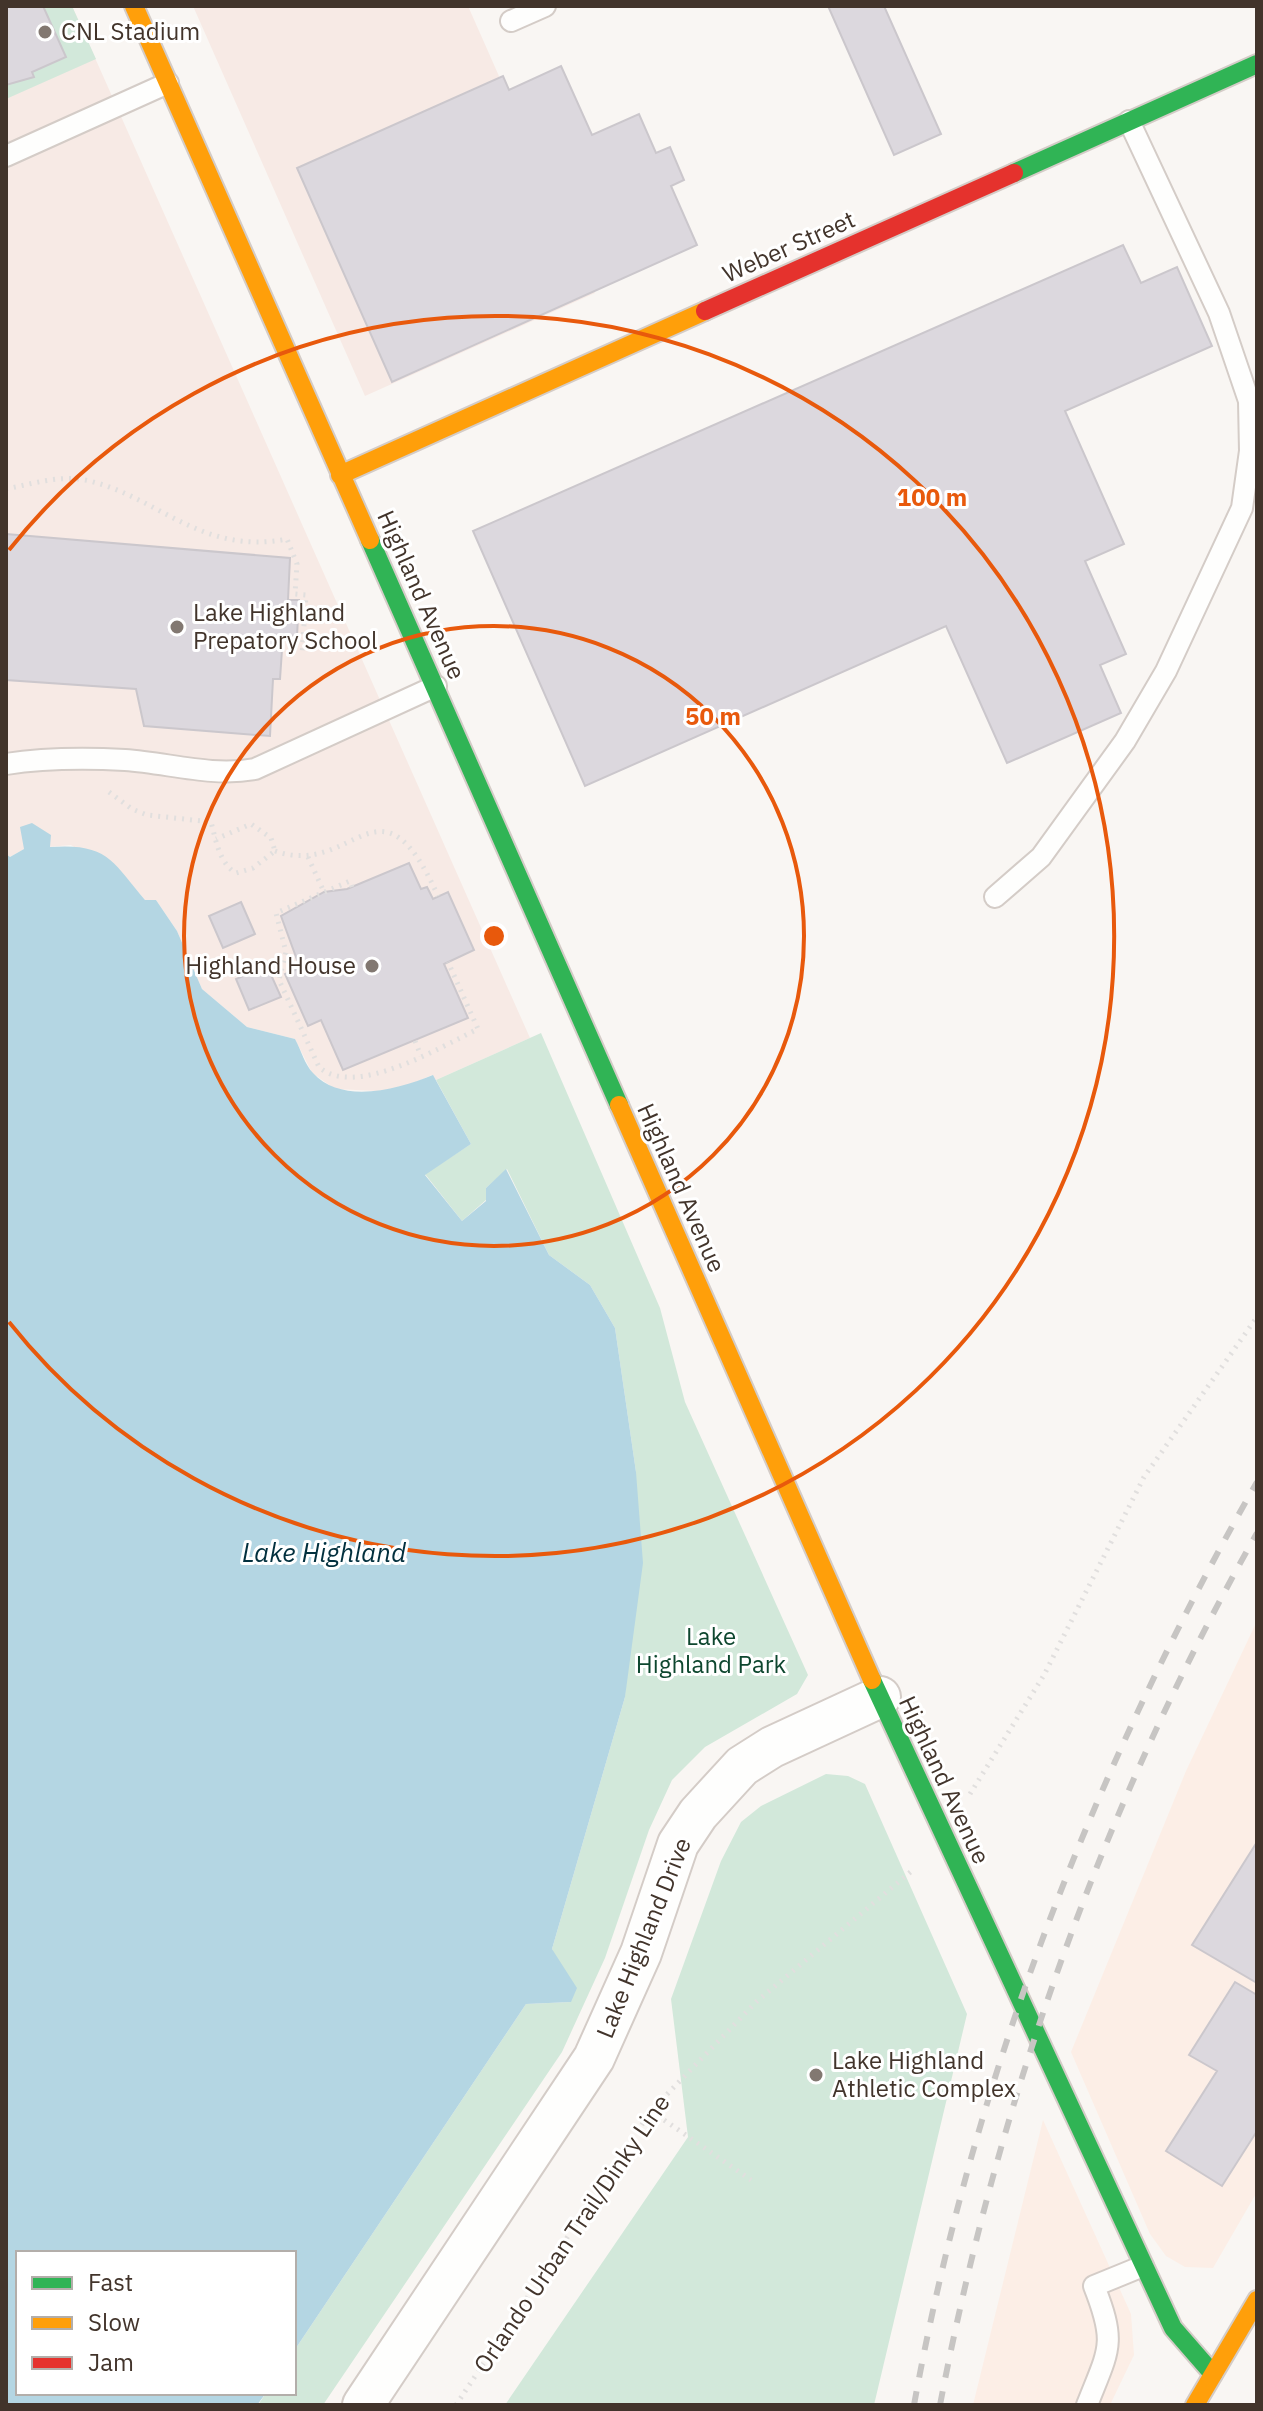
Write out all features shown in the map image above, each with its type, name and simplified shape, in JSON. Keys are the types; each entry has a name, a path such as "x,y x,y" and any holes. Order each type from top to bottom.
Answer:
{"street":[{"name":"Highland Avenue","path":"134,6 880,1697 1173,2328 1213,2374"},
{"name":"Weber Street","path":"340,475 1257,64"},
{"name":"Lake Highland Drive","path":"363,2405 594,2058 641,1953 678,1844 698,1814 742,1766 772,1747 880,1697"},
{"path":"1195,2405 1257,2300"}],"lane":[{"path":"511,21 545,6"},
{"path":"6,156 168,83"},
{"path":"995,897 1041,857 1125,741 1166,671 1242,508 1250,451 1249,401 1219,313 1129,121"},
{"path":"6,764 60,759 125,760 231,773 255,769 436,686"},
{"path":"1087,2405 1110,2345 1108,2321 1094,2286 1143,2266"}],"path":[{"path":"6,489 55,479 82,479 111,487 194,529 250,541 287,539 297,564 295,594 306,595 302,655"},
{"path":"103,789 132,809 147,815 211,822 226,867 236,873 261,864 275,851"},
{"path":"216,839 251,824 271,838 275,851"},
{"path":"275,851 293,858 308,857 383,830 399,835 412,848 438,896"},
{"path":"308,857 324,892"},
{"path":"352,887 350,881 276,913 286,952 279,980 319,1067 336,1078 358,1078 389,1070 478,1029 448,962"},
{"path":"415,1041 421,1056"},
{"path":"969,1796 1044,1675 1144,1477 1257,1317"},
{"name":"Orlando Urban Trail/Dinky Line","path":"456,2405 651,2111 756,2002 909,1876"},
{"path":"651,2111 751,2180"}],"shaded area":[{"name":"Lake Highland Prepatory School","path":"6,6 72,6 530,1038 436,1080 432,1075 402,1088 378,1091 335,1089 312,1073 295,1039 247,1027 202,989 177,931 156,900 145,900 127,879 71,845 24,849 10,857 6,854"},
{"path":"193,6 468,6 595,293 365,396"},
{"path":"1257,1621 1257,2192 1213,2268 1185,2267 1166,2256 1150,2234 1071,2052 1186,1771"},
{"path":"1043,2120 1131,2314 1134,2355 1110,2405 973,2405"}],"green space":[{"name":"CNL Stadium","path":"6,6 72,6 96,59 6,99"},
{"name":"Lake Highland Park","path":"541,1033 660,1308 685,1402 808,1675 797,1694 705,1747 672,1780 649,1830 605,1958 562,2052 323,2405 258,2405 265,2395 296,2395 296,2348 526,2004 571,2002 552,1949 625,1697 636,1472 615,1328 590,1285 549,1255 507,1169 486,1188 486,1200 462,1221 425,1174 471,1144 436,1080"},
{"name":"Lake Highland Athletic Complex","path":"826,1774 848,1776 865,1784 967,2014 874,2405 505,2405 688,2137 671,1999 721,1861 741,1822 761,1806"}],"water":[{"name":"Lake Highland","path":"32,823 51,835 50,847 85,848 107,857 145,900 156,900 177,931 202,989 247,1027 295,1039 310,1070 325,1083 339,1089 371,1091 404,1085 433,1075 471,1144 425,1175 462,1221 486,1201 486,1188 506,1169 549,1255 590,1285 615,1328 636,1472 643,1563 625,1697 552,1949 577,1988 571,2002 526,2004 296,2348 296,2251 16,2251 16,2395 264,2395 257,2405 6,2405 6,854 10,857 24,849 20,827"}],"building":[{"path":"43,6 66,57 32,72 34,77 6,85 6,7"},
{"path":"828,6 884,6 941,134 894,155"},
{"path":"561,66 592,135 639,114 656,153 670,147 684,180 671,186 697,245 392,382 297,168 503,76 509,90"},
{"path":"1123,245 1141,283 1177,267 1212,346 1065,411 1124,544 1085,561 1126,654 1100,665 1121,713 1007,763 946,626 585,786 473,531"},
{"path":"6,534 290,558 288,600 299,600 297,636 283,635 280,679 273,679 270,736 144,726 136,689 6,680"},
{"name":"Highland House","path":"409,863 421,889 427,887 433,899 448,892 474,950 444,964 468,1018 343,1070 321,1020 308,1026 285,974 300,968 281,916 324,892 347,889"},
{"path":"241,902 255,934 223,948 209,916"},
{"path":"267,966 281,997 249,1010 236,979"},
{"path":"1257,1842 1257,1983 1192,1945"},
{"path":"1235,1982 1257,1995 1257,2131 1222,2186 1166,2151 1217,2071 1189,2055"}],"railway":[{"path":"914,2405 939,2284 969,2164 1005,2046 1046,1929 1092,1814 1143,1702 1257,1482"},
{"path":"940,2405 992,2178 1063,1956 1151,1740 1257,1533"}],"traffic: fast":[{"path":"1014,173 1257,64"},
{"path":"370,540 619,1105"},
{"path":"872,1680 1173,2328 1213,2374"}],"traffic: slow":[{"path":"134,6 370,540"},
{"path":"340,475 705,311"},
{"path":"619,1105 872,1680"},
{"path":"1195,2405 1257,2300"}],"traffic: jam":[{"path":"705,311 1014,173"}],"place":[{"name":"CNL Stadium","path":"45,32"},
{"name":"Lake Highland Prepatory School","path":"177,627"},
{"name":"Highland House","path":"372,966"},
{"name":"Lake Highland Athletic Complex","path":"816,2075"}]}
